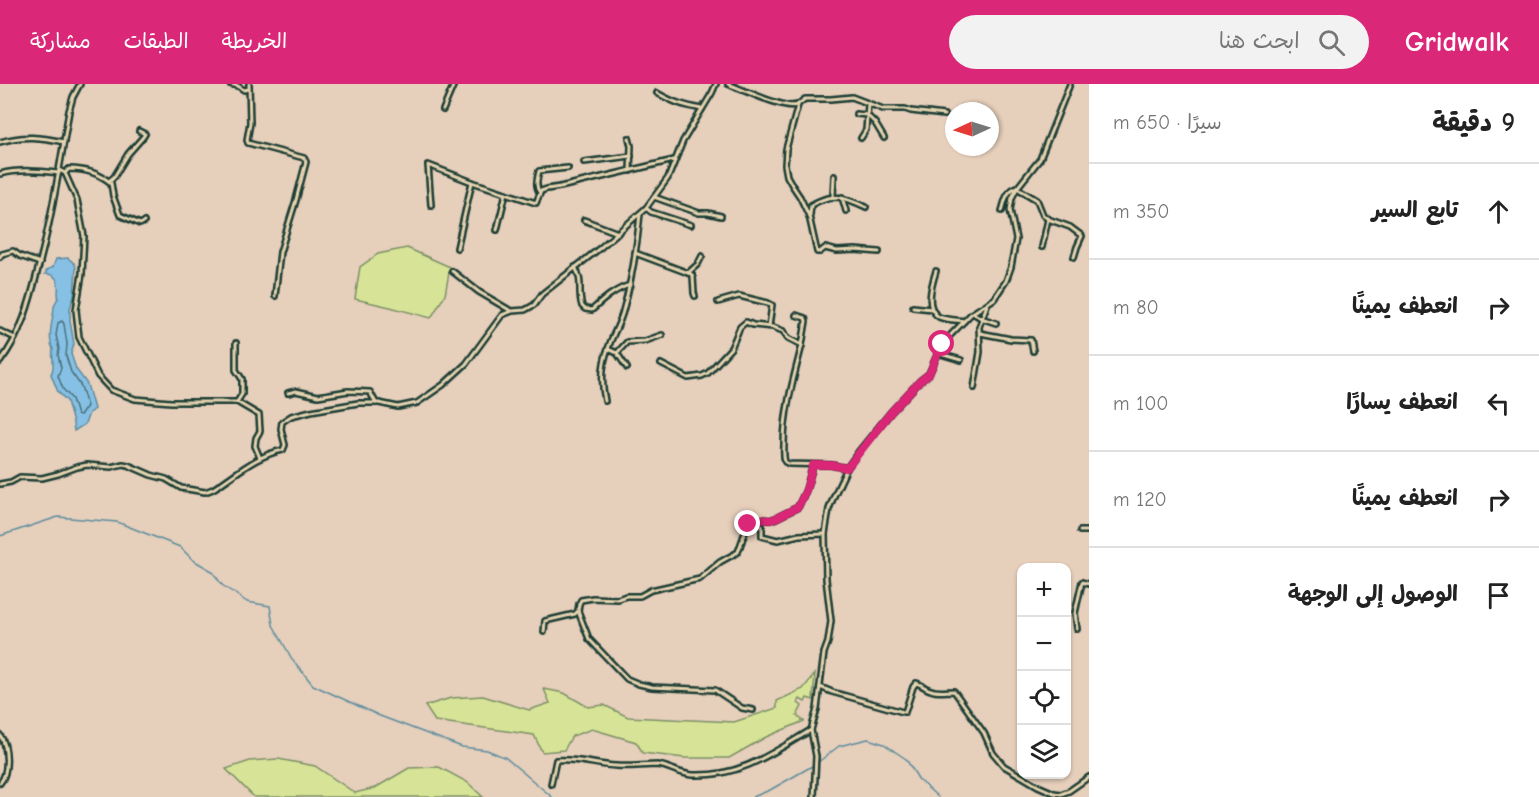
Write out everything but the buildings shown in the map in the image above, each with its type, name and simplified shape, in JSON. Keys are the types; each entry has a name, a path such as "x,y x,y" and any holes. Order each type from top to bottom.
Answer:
{"street":[{"path":"0,362 11,348 19,332 33,289 50,223 73,97 80,84"},
{"path":"230,84 244,90 249,89"},
{"path":"249,84 248,143 304,158 306,162 280,252 275,296"},
{"path":"443,110 454,84"},
{"path":"0,484 20,477 42,478 87,465 111,467 123,464 166,479 181,488 205,492 260,458 283,450 285,446 281,429 282,422 291,416 358,403 398,406 417,403 443,385 466,364 502,315 511,311 525,310 534,305 542,294 646,208 668,178 683,141 716,84"},
{"path":"728,84 770,101 793,106 805,99 852,97 883,109 906,109 944,115"},
{"path":"814,797 816,756 811,730 817,709 824,653 831,621 826,579 825,534 829,509 847,468 891,412 929,374 942,344 973,313 987,305 999,293 1006,281 1016,239 1010,210 1012,198 1017,187 1040,159 1070,84"},
{"path":"657,93 678,104 702,109"},
{"path":"861,138 866,130 868,104"},
{"path":"798,105 786,148 785,165 787,176 809,216 816,249 819,253 825,248 837,251 879,252"},
{"path":"856,114 867,115 884,138"},
{"path":"109,181 145,134 139,131"},
{"path":"0,142 32,136 64,142"},
{"path":"629,138 631,141 630,171"},
{"path":"584,162 631,156"},
{"path":"431,205 428,165 536,203 541,191 547,189 674,160"},
{"path":"540,193 537,188 539,171 568,168"},
{"path":"66,173 69,169 82,169 103,177 111,183 120,214 140,224 144,222"},
{"path":"0,174 23,171 66,173"},
{"path":"66,173 76,200 84,236 82,274 76,310 79,337 98,376 111,390 135,399 171,402 237,402 259,415 260,431 255,446 260,458"},
{"path":"833,196 834,176"},
{"path":"457,248 472,182"},
{"path":"1002,211 1006,195 1017,187"},
{"path":"1017,187 1037,200 1043,215 1048,219 1070,226 1082,236 1074,257"},
{"path":"497,230 507,193"},
{"path":"809,216 811,205 833,196 842,197 866,207"},
{"path":"654,197 699,213 721,216"},
{"path":"842,197 846,212"},
{"path":"646,208 651,212 691,225"},
{"path":"605,401 602,385 608,349 622,315 630,285 640,214"},
{"path":"1042,247 1048,219"},
{"path":"584,220 618,233"},
{"path":"0,258 2,254 13,251 40,263"},
{"path":"635,253 693,276 695,296"},
{"path":"688,273 698,264 702,256"},
{"path":"575,267 581,279 582,306 588,310 592,310 608,296 630,285"},
{"path":"452,271 479,292 511,311"},
{"path":"936,271 931,292 932,309 940,317 964,321"},
{"path":"718,302 739,296 772,305 769,326"},
{"path":"974,388 980,352 979,327 987,305"},
{"path":"913,307 932,309"},
{"path":"973,313 996,323"},
{"path":"796,315 805,318 806,321 790,392 783,458 789,464 831,465 847,468"},
{"path":"661,364 688,378 702,376 708,373 731,348 740,327 746,322 783,331 788,338 802,345"},
{"path":"0,331 15,338"},
{"path":"980,333 1031,340 1033,351"},
{"path":"617,353 627,342 645,341 662,336"},
{"path":"236,343 236,370 242,380 242,394 237,402"},
{"path":"608,349 617,353 627,368"},
{"path":"937,353 961,360"},
{"path":"288,393 296,391 318,396 348,391 370,392 376,403"},
{"path":"753,710 742,708 715,690 652,687 627,679 589,639 578,611 579,604 581,600 593,598 618,599 626,596 640,596 651,590 705,577 720,562 738,552 748,524 760,519 776,518 798,507 806,490 813,465"},
{"path":"762,526 762,536 778,540 799,535 825,534"},
{"path":"1080,531 1089,531"},
{"path":"1077,629 1075,613 1082,582 1089,584"},
{"path":"544,632 545,621 567,617 578,611"},
{"path":"820,687 903,712 916,683 929,690 954,691 984,733 993,753 1004,766 1028,778 1038,786 1061,794 1089,777"},
{"path":"551,784 556,760 567,759 617,766 661,765 690,775 727,773 757,762 811,730"},
{"path":"0,735 3,739 6,770 4,779 0,783"}],"green space":[{"path":"407,248 450,267 445,295 431,318 355,299 360,267 378,254"},
{"path":"815,674 813,700 807,698 805,702 800,699 798,703 802,706 797,716 804,721 766,737 729,758 685,758 643,753 636,742 592,729 572,736 564,750 542,752 534,735 435,721 425,706 451,698 483,696 529,710 550,703 544,689 564,693 588,707 604,705 628,717 734,722 777,708 777,701 803,689"},
{"path":"278,759 315,766 355,793 375,788 409,768 439,767 467,782 483,797 254,797 226,769 250,761"}],"water":[{"path":"68,258 76,268 74,296 70,308 74,344 71,354 76,369 87,384 94,409 89,413 85,424 74,431 67,401 58,392 51,374 53,349 50,334 54,306 58,297 58,286 55,277 45,274 53,267 56,259"}],"waterway":[{"path":"0,536 58,517 117,522 180,547 193,560 212,571 222,585 247,602 270,606 273,625 292,659 313,685 380,716 462,747 487,750 506,758 552,797"},
{"path":"817,763 839,746 868,739 884,744 906,759 919,780 938,797"},
{"path":"753,797 814,765"}],"route":[{"path":"748,524 760,519 770,520 795,510 806,490 813,465 847,468 891,412 929,374 942,344"}]}
